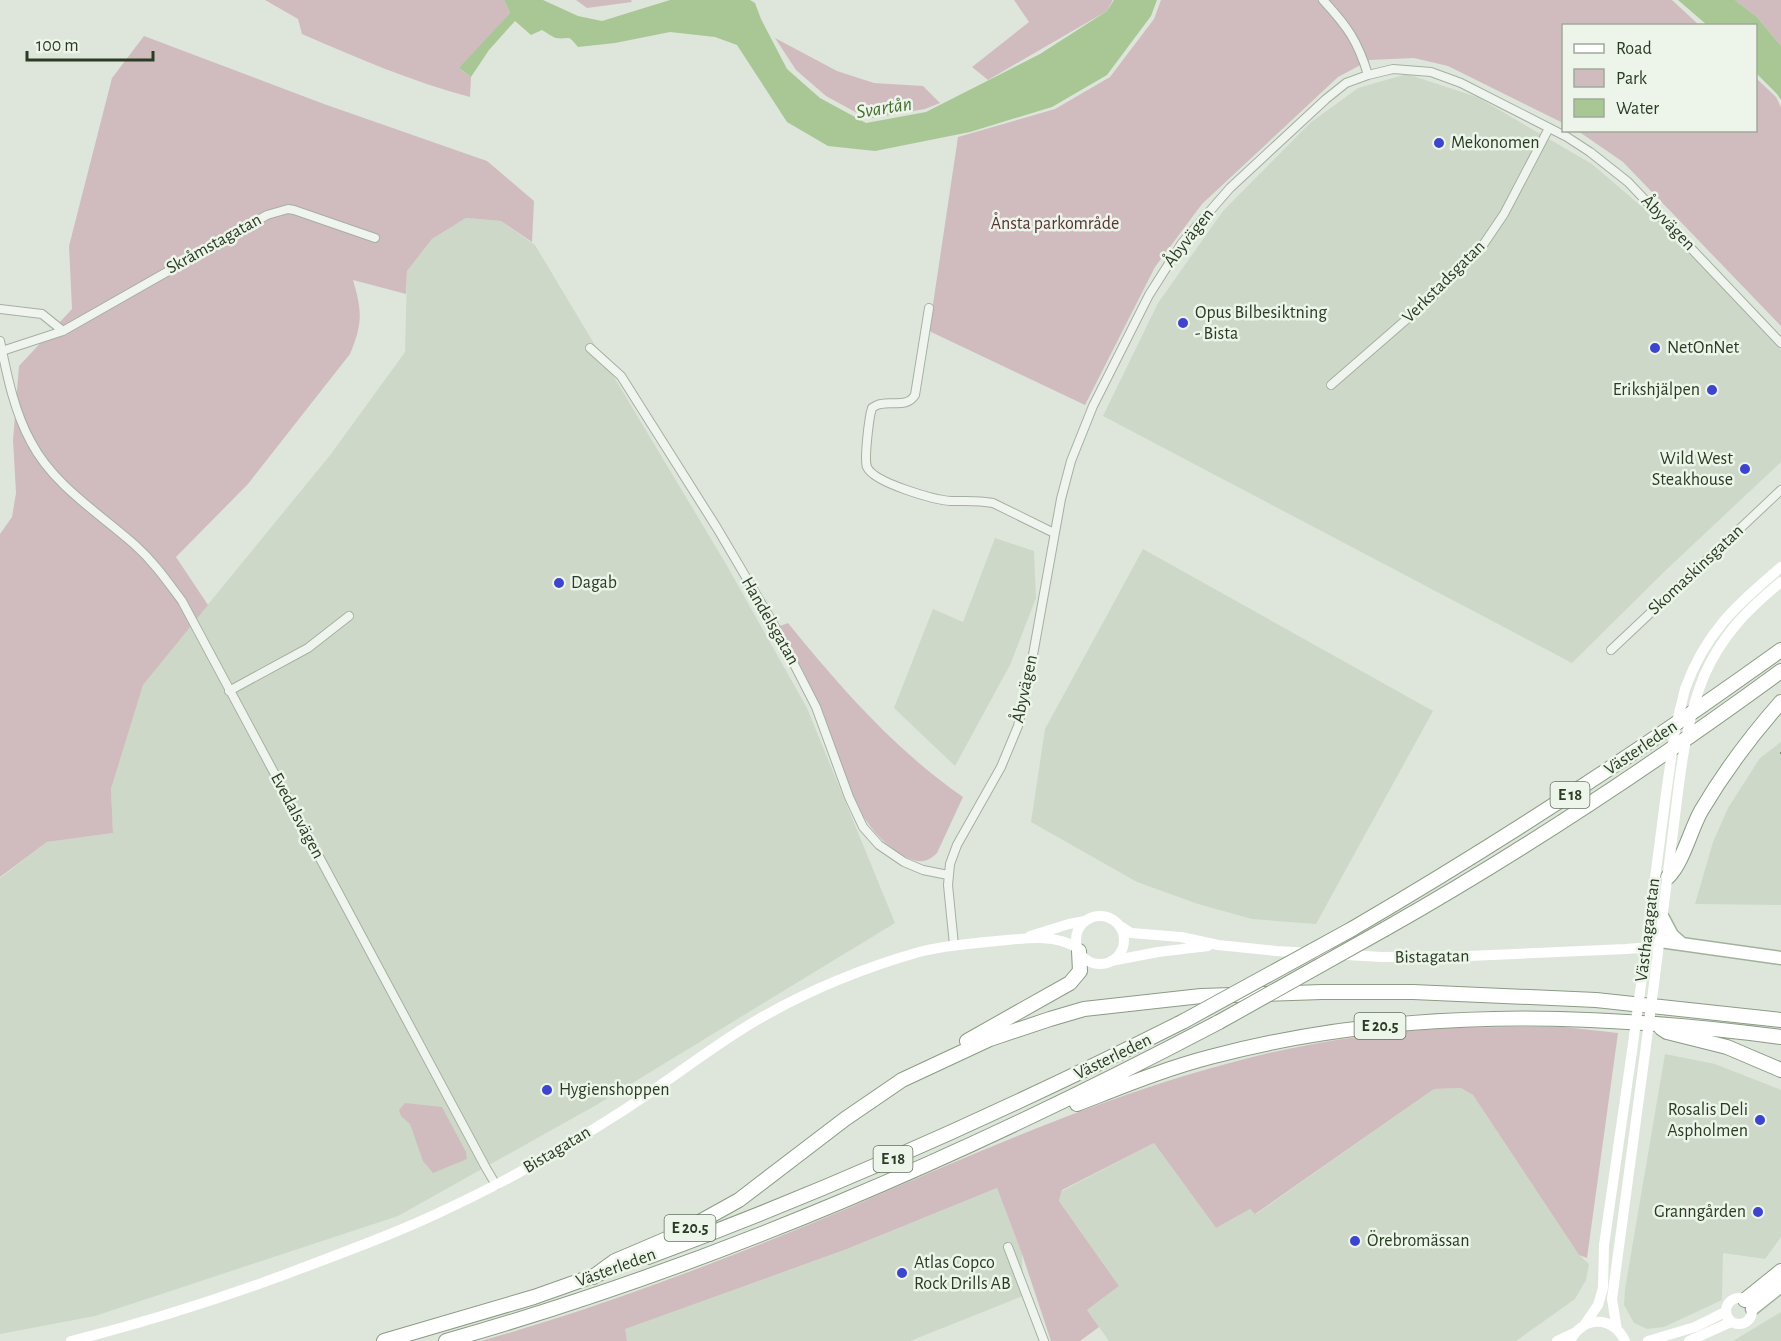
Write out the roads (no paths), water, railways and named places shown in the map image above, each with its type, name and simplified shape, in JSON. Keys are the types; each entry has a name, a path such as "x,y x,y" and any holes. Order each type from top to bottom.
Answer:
{"highway":[{"name":"Västerleden","path":"384,1341 523,1300 723,1229 871,1169 1000,1112 1184,1021 1352,929 1451,871 1561,801 1781,650"},
{"name":"Västerleden","path":"446,1341 559,1307 744,1240 940,1159 1058,1104 1219,1022 1384,930 1587,804 1696,732 1781,671"},
{"path":"1668,877 1676,869 1691,831 1719,782 1781,702"},
{"name":"E 20.5","path":"913,1075 919,1069 1070,983 1080,970 1077,949"},
{"name":"E 20.5","path":"593,1276 615,1261 676,1235 728,1207 845,1119 896,1084 990,1039 1050,1018 1101,1006 1201,996 1322,992 1474,994 1596,1000 1781,1020"},
{"name":"E 20.5","path":"1058,1104 1068,1107 1142,1079 1209,1058 1260,1046 1338,1031 1418,1022 1480,1018 1560,1018 1655,1022 1781,1037"},
{"name":"E 20.5","path":"1655,1022 1667,1032 1727,1047 1781,1070"},
{"path":"1749,1304 1781,1271"}],"main road":[{"name":"Västhagagatan","path":"1586,1324 1594,1313 1603,1288 1604,1245 1675,730 1685,689 1702,650 1721,623 1740,602 1781,567"},
{"name":"Västhagagatan","path":"1663,918 1679,784 1693,704 1717,649 1736,624 1781,582"},
{"path":"1077,949 1086,960 1101,964 1111,961 1125,944 1124,933 1113,920 1102,916 1092,917 1085,921"},
{"path":"1663,918 1663,934 1684,944 1781,958"},
{"name":"Bistagatan","path":"1026,938 1050,929 1085,921"},
{"name":"E 20.5","path":"1077,949 1077,934 1085,921"},
{"name":"Bistagatan","path":"1120,926 1131,933 1141,935 1181,937 1218,945 1276,951 1419,958 1626,950 1652,947 1663,934"},
{"name":"Västhagagatan","path":"1624,1337 1612,1299 1655,976 1663,934"},
{"name":"Bistagatan","path":"71,1341 182,1310 256,1286 404,1228 496,1185 549,1156 622,1111 740,1030 779,1008 871,967 920,952 954,945 1026,938 1061,940 1077,949"},
{"name":"Bistagatan","path":"1111,961 1158,952 1218,945"},
{"path":"1749,1304 1781,1286"},
{"path":"1728,1317 1727,1305 1732,1300 1738,1298 1749,1304"},
{"path":"1648,1341 1728,1317 1739,1324 1745,1322 1751,1316 1749,1304"},
{"path":"1689,1341 1728,1317"},
{"path":"1557,1341 1573,1336 1586,1324 1595,1321 1605,1322 1624,1337"}],"street":[{"path":"1323,0 1354,37 1368,75"},
{"name":"Åbyvägen","path":"954,945 948,875 952,856 1011,747 1023,707 1054,532 1071,461 1087,419 1149,295 1168,263 1196,225 1239,180 1346,83 1393,69 1445,76 1549,128 1590,152 1628,182 1781,343"},
{"name":"Verkstadsgatan","path":"1331,385 1430,299 1478,250 1504,214 1549,128"},
{"name":"Skråmstagatan","path":"2,351 63,331 267,215 278,211 294,210 313,214 375,238"},
{"path":"929,308 915,395 908,402 882,403 872,408 869,418 867,466 872,473 914,493 950,501 982,500 993,503 1054,532"},
{"path":"0,309 42,314 63,331"},
{"name":"Evedalsvägen","path":"0,341 20,417 34,447 58,479 157,566 182,601 496,1185"},
{"name":"Handelsgatan","path":"590,348 621,376 717,528 773,623 816,707 849,797 863,827 879,844 904,862 923,870 948,875"},
{"name":"Skomaskinsgatan","path":"1611,650 1781,490"},
{"path":"229,691 308,648 349,616"},
{"path":"1008,1246 1044,1341"}],"water":[{"path":"504,0 543,0 578,16 602,21 670,0 750,0 755,3 787,69 820,98 866,123 926,112 1040,54 1107,11 1114,0 1157,0 1151,16 1107,75 1052,107 970,132 875,151 828,146 787,122 737,45 715,37 670,32 615,43 578,47 568,38 556,38 542,30 531,35 515,21 489,50 471,77 459,68 510,13"},
{"path":"1678,0 1735,0 1757,17 1781,46 1781,100 1757,74 1757,24 1706,24"}],"place":[{"name":"Mekonomen","path":"1439,143"},
{"name":"Opus Bilbesiktning - Bista","path":"1183,323"},
{"name":"NetOnNet","path":"1655,348"},
{"name":"Erikshjälpen","path":"1712,390"},
{"name":"Wild West Steakhouse","path":"1745,469"},
{"name":"Dagab","path":"559,583"},
{"name":"Hygienshoppen","path":"547,1090"},
{"name":"Rosalis Deli Aspholmen","path":"1760,1120"},
{"name":"Granngården","path":"1758,1212"},
{"name":"Örebromässan","path":"1355,1241"},
{"name":"Atlas Copco Rock Drills AB","path":"902,1273"}],"water label":[{"name":"Svartån","path":"884,108"}],"park label":[{"name":"Ånsta parkområde","path":"1055,224"}]}
